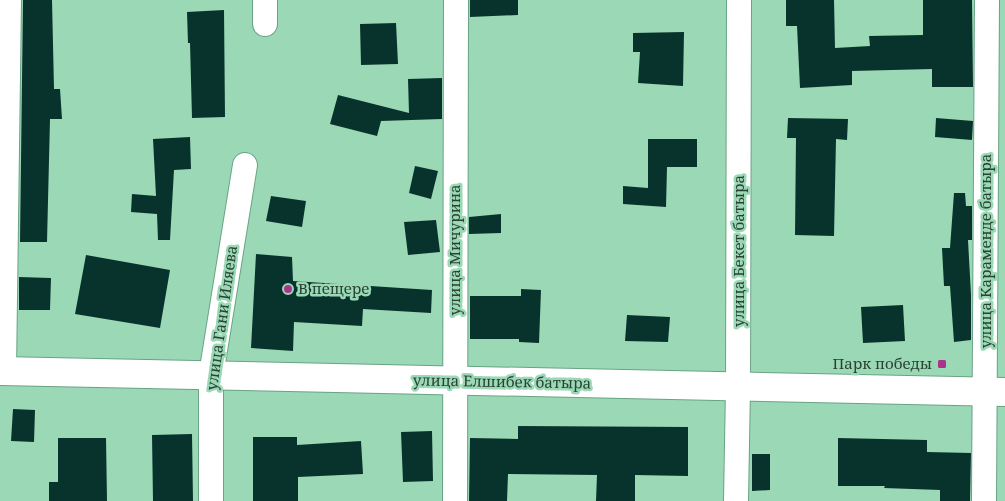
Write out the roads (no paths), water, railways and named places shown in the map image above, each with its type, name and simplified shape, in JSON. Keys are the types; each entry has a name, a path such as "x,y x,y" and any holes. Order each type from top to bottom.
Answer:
{"main road":[{"name":"улица Елшибек батыра","path":"2,371 995,392"}],"street":[{"path":"2,371 9,0"},
{"path":"265,0 265,24"},
{"name":"улица Мичурина","path":"456,0 456,501"},
{"name":"улица Бекет батыра","path":"736,501 739,0"},
{"name":"улица Караменде батыра","path":"984,501 995,392 987,0"},
{"name":"улица Гани Иляева","path":"211,501 211,375 245,165"}],"place":[{"name":"В пещере","path":"288,289"},
{"name":"Парк победы","path":"942,364"}]}
